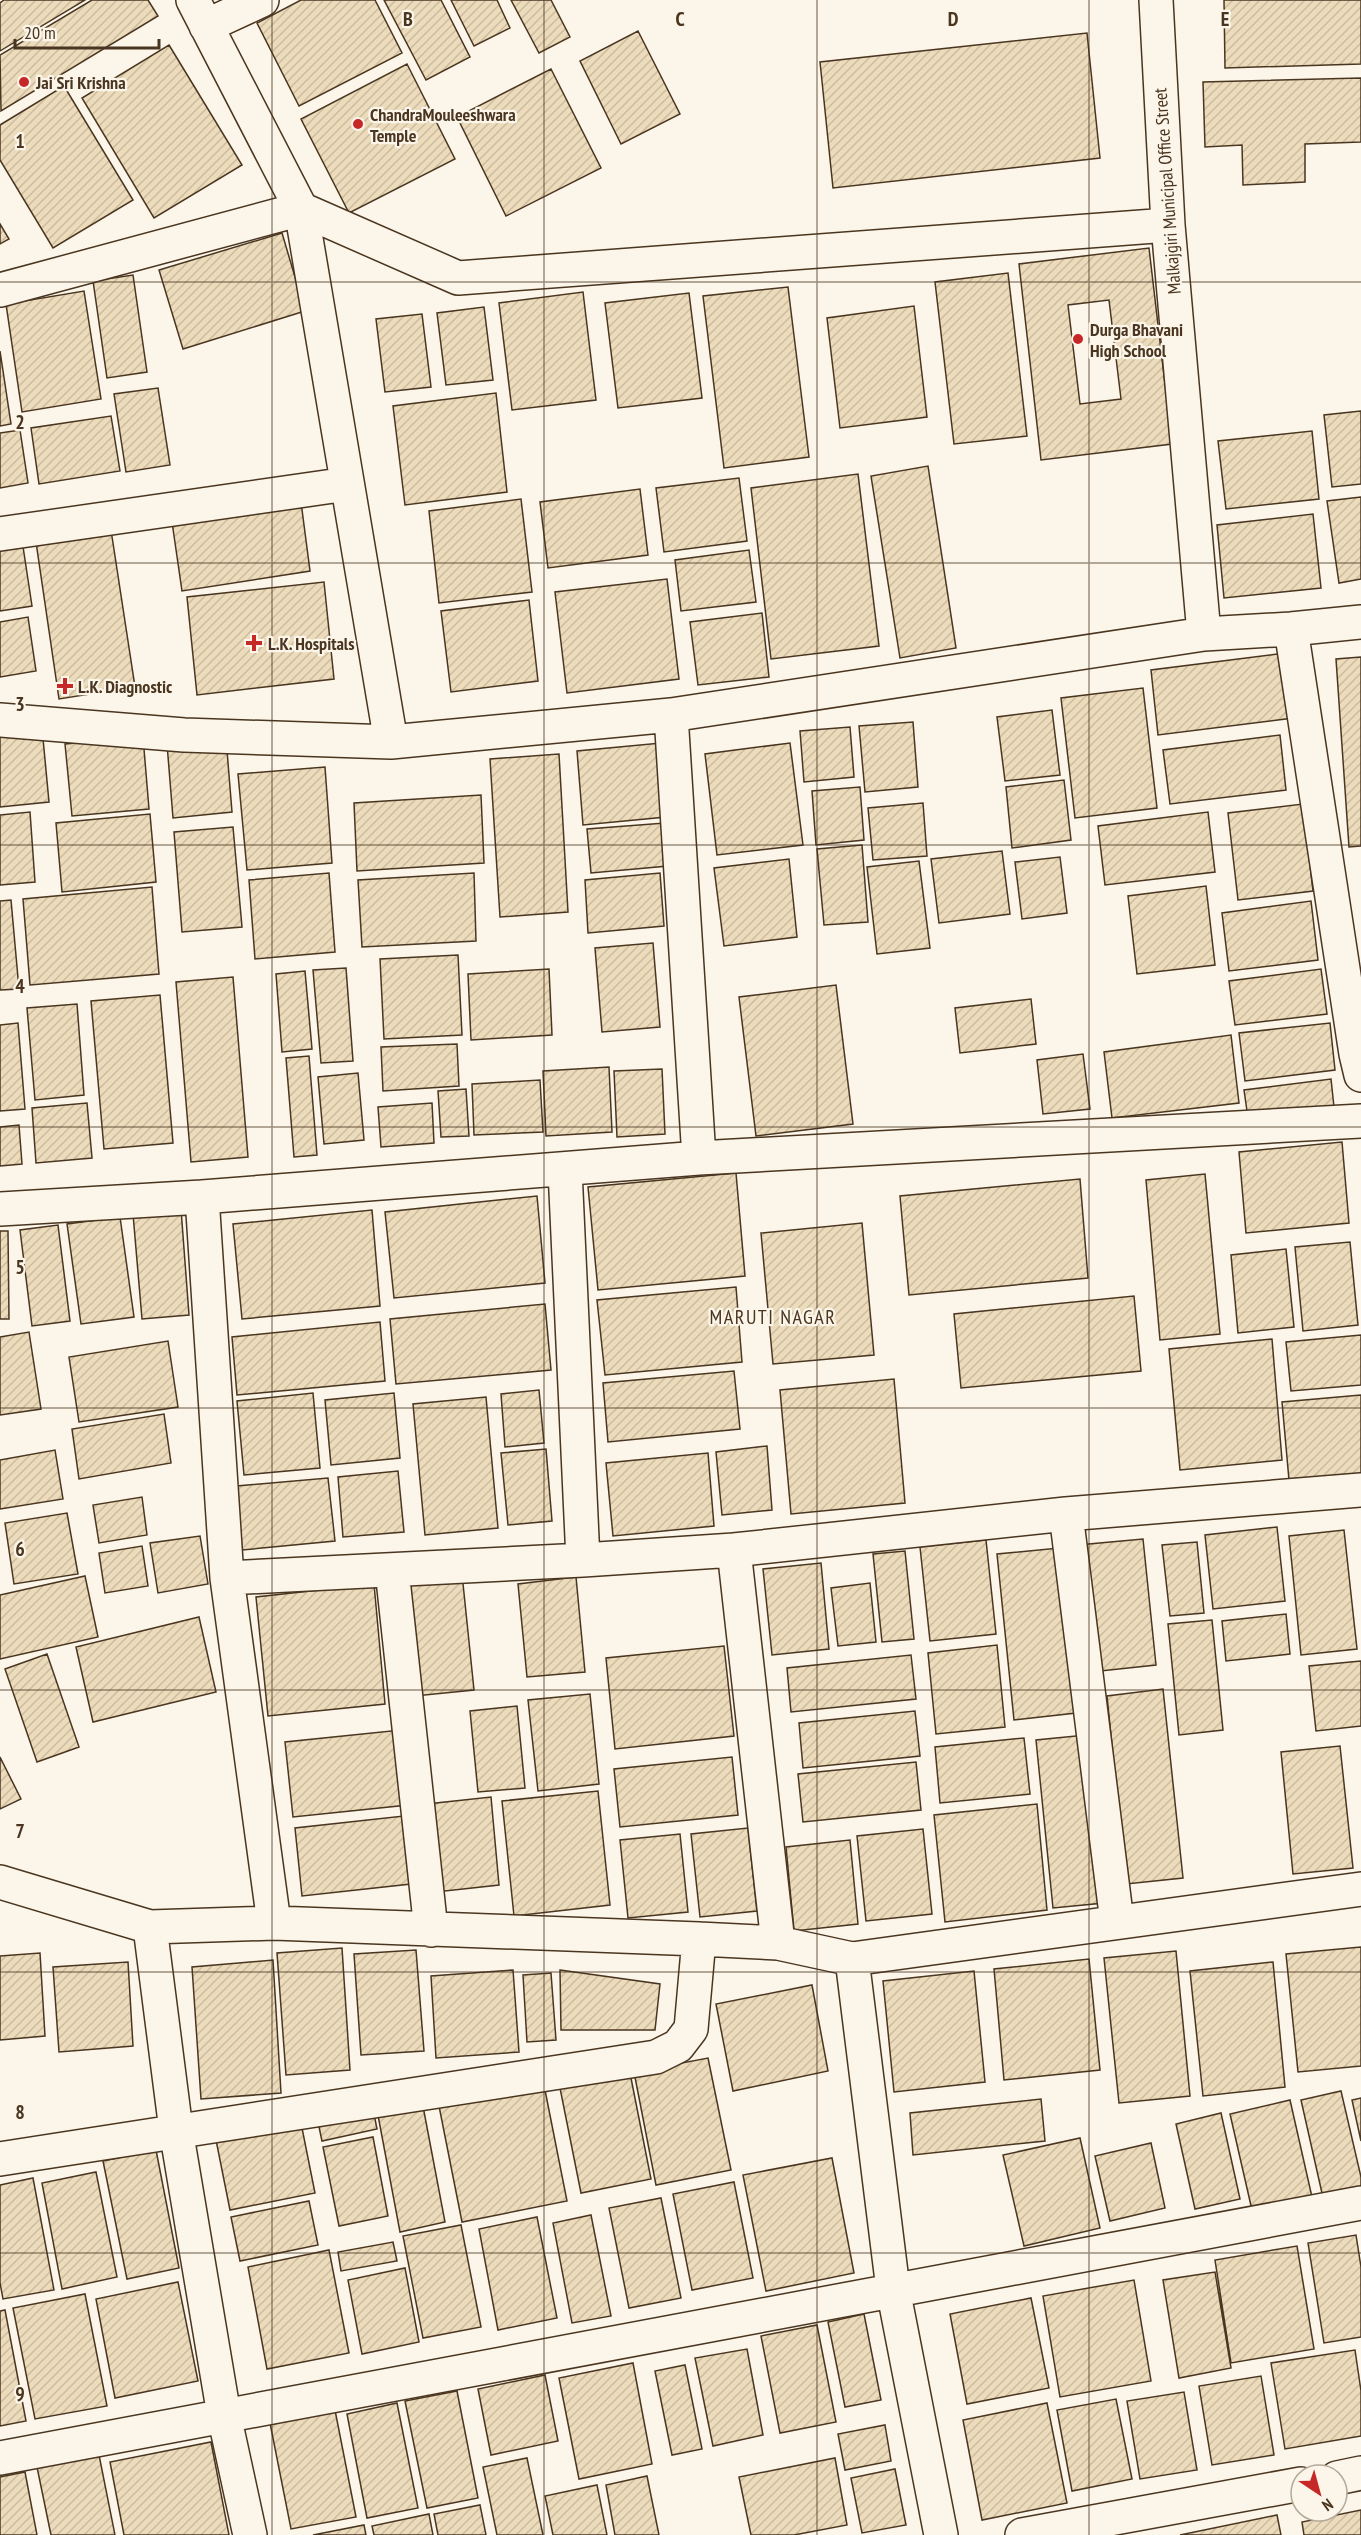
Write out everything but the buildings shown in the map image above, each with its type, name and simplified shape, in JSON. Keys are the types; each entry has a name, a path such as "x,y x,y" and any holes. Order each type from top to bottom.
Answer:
{"street":[{"path":"262,0 199,13 301,209 391,742"},
{"name":"Malkajgiri Municipal Office Street","path":"1156,0 1168,225 1204,634"},
{"path":"0,290 301,209 458,278 1168,225"},
{"path":"0,534 347,484"},
{"path":"0,720 184,735 391,742 671,715 1204,634 1361,622"},
{"path":"1291,629 1359,1060"},
{"path":"671,715 699,1158"},
{"path":"0,1209 202,1197 699,1158 1361,1121"},
{"path":"565,1170 583,1560"},
{"path":"202,1197 227,1578 274,1923"},
{"path":"227,1578 734,1550 1066,1514 1361,1490"},
{"path":"1066,1514 1117,1922"},
{"path":"734,1550 778,1943"},
{"path":"392,1570 431,1930"},
{"path":"0,1882 150,1927 274,1923 699,1939 778,1943 852,1959 1361,1889"},
{"path":"150,1927 176,2130 224,2415 250,2535"},
{"path":"0,2159 656,2056 678,2046 691,2029 699,1939"},
{"path":"852,1959 893,2289 941,2535"},
{"path":"0,2458 1361,2203"},
{"path":"1022,2535 1289,2486"}],"place":[{"name":"Jai Sri Krishna","path":"24,82"},
{"name":"ChandraMouleeshwara Temple","path":"358,124"},
{"name":"Durga Bhavani High School","path":"1078,339"},
{"name":"L.K. Hospitals","path":"254,643"},
{"name":"L.K. Diagnostic","path":"65,686"}],"district":[{"name":"MARUTI NAGAR","path":"773,1317"}]}
